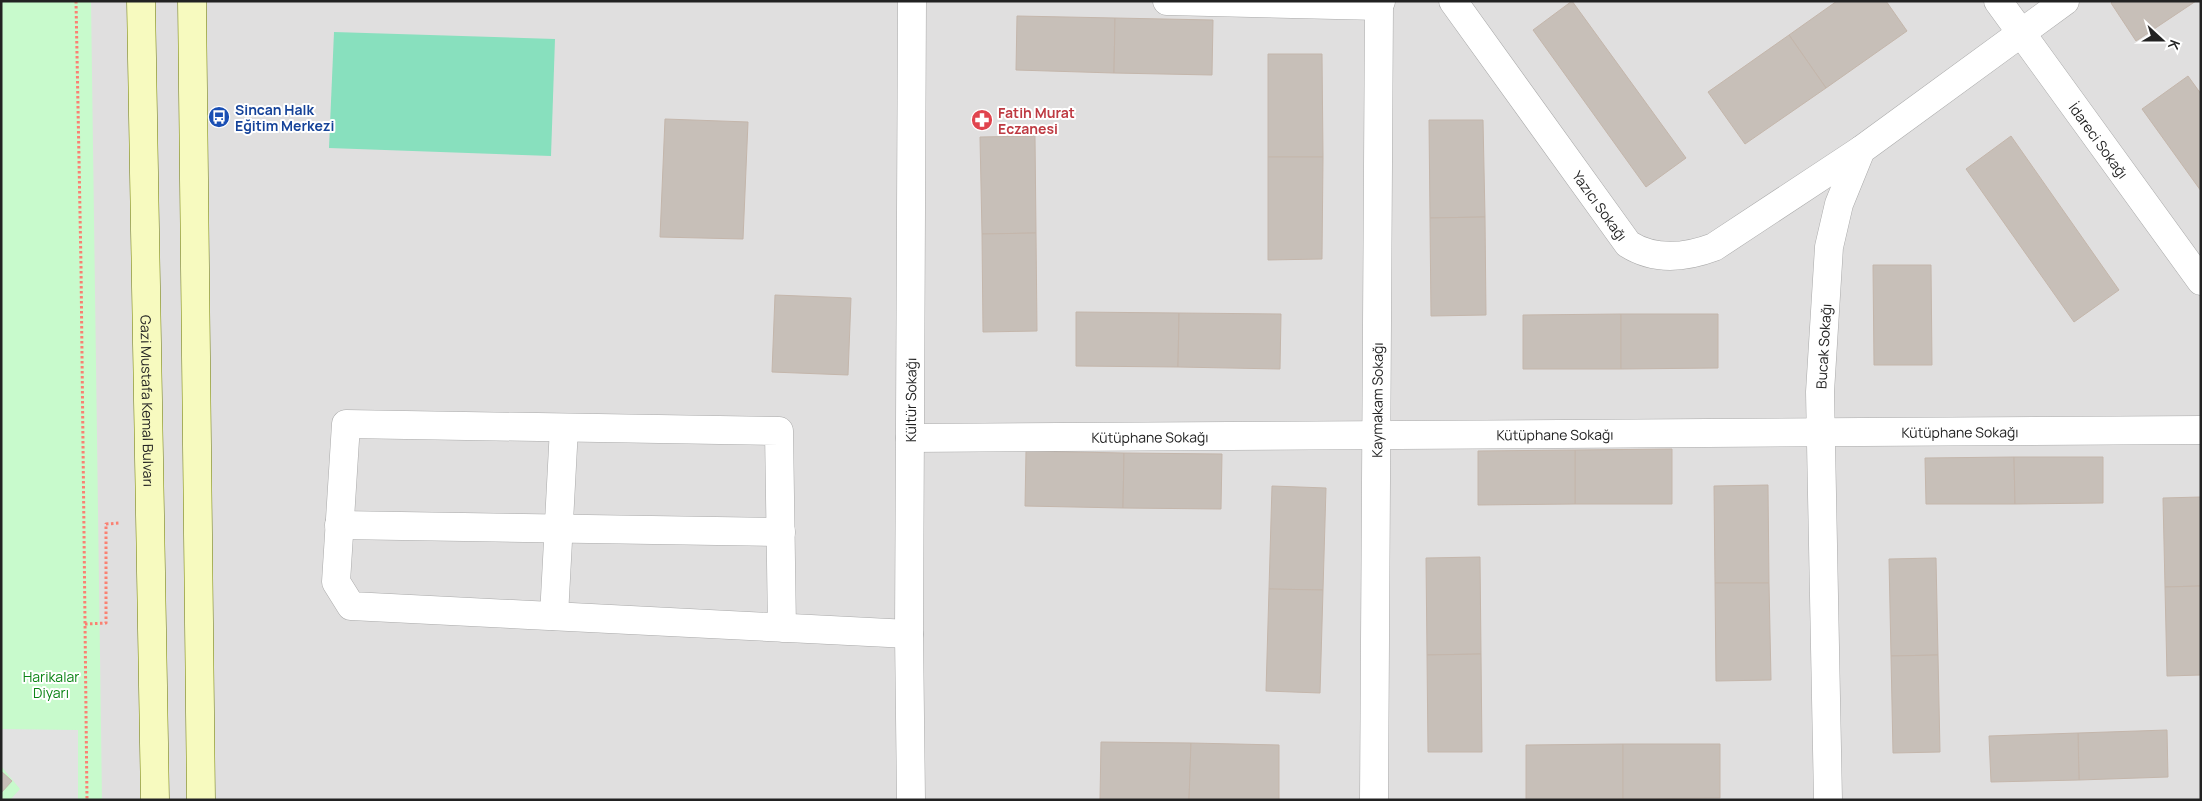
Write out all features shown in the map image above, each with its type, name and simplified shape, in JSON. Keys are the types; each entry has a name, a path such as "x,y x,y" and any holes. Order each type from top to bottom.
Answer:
{"main road":[{"name":"Gazi Mustafa Kemal Bulvarı","path":"141,1 155,800"},
{"path":"192,1 201,800"}],"street":[{"name":"Kültür Sokağı","path":"911,800 909,634 912,1"},
{"path":"1167,1 1380,4"},
{"name":"Yazıcı Sokağı","path":"1453,1 1628,244 1643,252 1654,255 1687,256 1714,247 1861,150"},
{"name":"İdareci Sokağı","path":"1998,1 2201,282"},
{"path":"1861,150 2065,1"},
{"name":"Kaymakam Sokağı","path":"1374,800 1380,4"},
{"name":"Bucak Sokağı","path":"1828,800 1820,392 1829,247 1839,204 1861,150"},
{"path":"782,628 779,431 346,424 336,582 351,606 782,628 909,634"},
{"path":"554,616 564,428"},
{"name":"Kütüphane Sokağı","path":"910,438 2201,430"},
{"path":"339,524 781,532"}],"path":[{"path":"76,1 87,800"},
{"path":"85,624 106,623 106,524 150,523"}],"shaded area":[{"path":"1,1 2201,1 2201,800 1,800"},
{"path":"1,729 78,730 78,800 10,800 20,789 1,766"}],"green space":[{"name":"Harikalar Diyarı","path":"1,1 91,1 102,800 1,800"},
{"path":"334,32 555,39 551,156 329,148"}],"building":[{"path":"1572,1 1686,158 1646,187 1533,30"},
{"path":"1837,1 1886,1 1907,31 1826,88 1789,35"},
{"path":"2113,1 2196,1 2136,41 2111,3"},
{"path":"1017,16 1115,18 1114,73 1016,70"},
{"path":"1115,18 1213,20 1212,75 1114,73"},
{"path":"1789,35 1826,88 1745,144 1708,92"},
{"path":"1268,54 1322,54 1323,157 1268,157"},
{"path":"2188,76 2201,94 2201,191 2142,109"},
{"path":"665,119 748,122 743,239 660,237"},
{"path":"1429,120 1483,120 1485,217 1430,218"},
{"path":"1035,136 1036,233 982,234 980,137"},
{"path":"2011,136 2119,290 2074,322 1966,169"},
{"path":"1268,157 1323,157 1322,259 1268,260"},
{"path":"1485,217 1486,315 1431,316 1430,218"},
{"path":"1036,233 1037,331 983,332 982,234"},
{"path":"1873,265 1931,265 1932,365 1874,365"},
{"path":"775,295 851,298 848,375 772,372"},
{"path":"1076,312 1179,313 1178,367 1076,366"},
{"path":"1179,313 1281,314 1280,369 1178,367"},
{"path":"1621,314 1621,369 1523,369 1523,315"},
{"path":"1621,314 1718,314 1718,368 1621,369"},
{"path":"1672,449 1672,504 1575,504 1575,450"},
{"path":"1575,450 1575,504 1478,505 1478,451"},
{"path":"1026,451 1124,453 1123,508 1025,506"},
{"path":"1124,453 1222,454 1221,509 1123,508"},
{"path":"2014,457 2015,504 1926,504 1925,458"},
{"path":"2014,457 2103,457 2103,503 2015,504"},
{"path":"1768,485 1769,583 1715,583 1714,486"},
{"path":"1272,486 1326,488 1323,590 1269,589"},
{"path":"2201,497 2201,586 2165,587 2163,498"},
{"path":"1480,557 1481,654 1427,655 1426,558"},
{"path":"1936,558 1938,655 1891,656 1889,559"},
{"path":"1715,583 1769,583 1771,680 1716,681"},
{"path":"2201,586 2201,675 2167,676 2165,587"},
{"path":"1269,589 1323,590 1320,693 1266,691"},
{"path":"1481,654 1482,752 1428,752 1427,655"},
{"path":"1938,655 1940,752 1893,753 1891,656"},
{"path":"2167,730 2168,777 2079,780 2078,733"},
{"path":"2078,733 2079,780 1991,782 1989,736"},
{"path":"1101,742 1191,743 1189,800 1100,800"},
{"path":"1191,743 1279,745 1279,800 1189,800"},
{"path":"1623,744 1623,799 1526,800 1526,745"},
{"path":"1623,744 1720,744 1720,798 1623,799"},
{"path":"1,771 12,781 1,793"}],"place":[{"name":"Sincan Halk Eğitim Merkezi","path":"219,117"},
{"name":"Fatih Murat Eczanesi","path":"982,120"}]}
